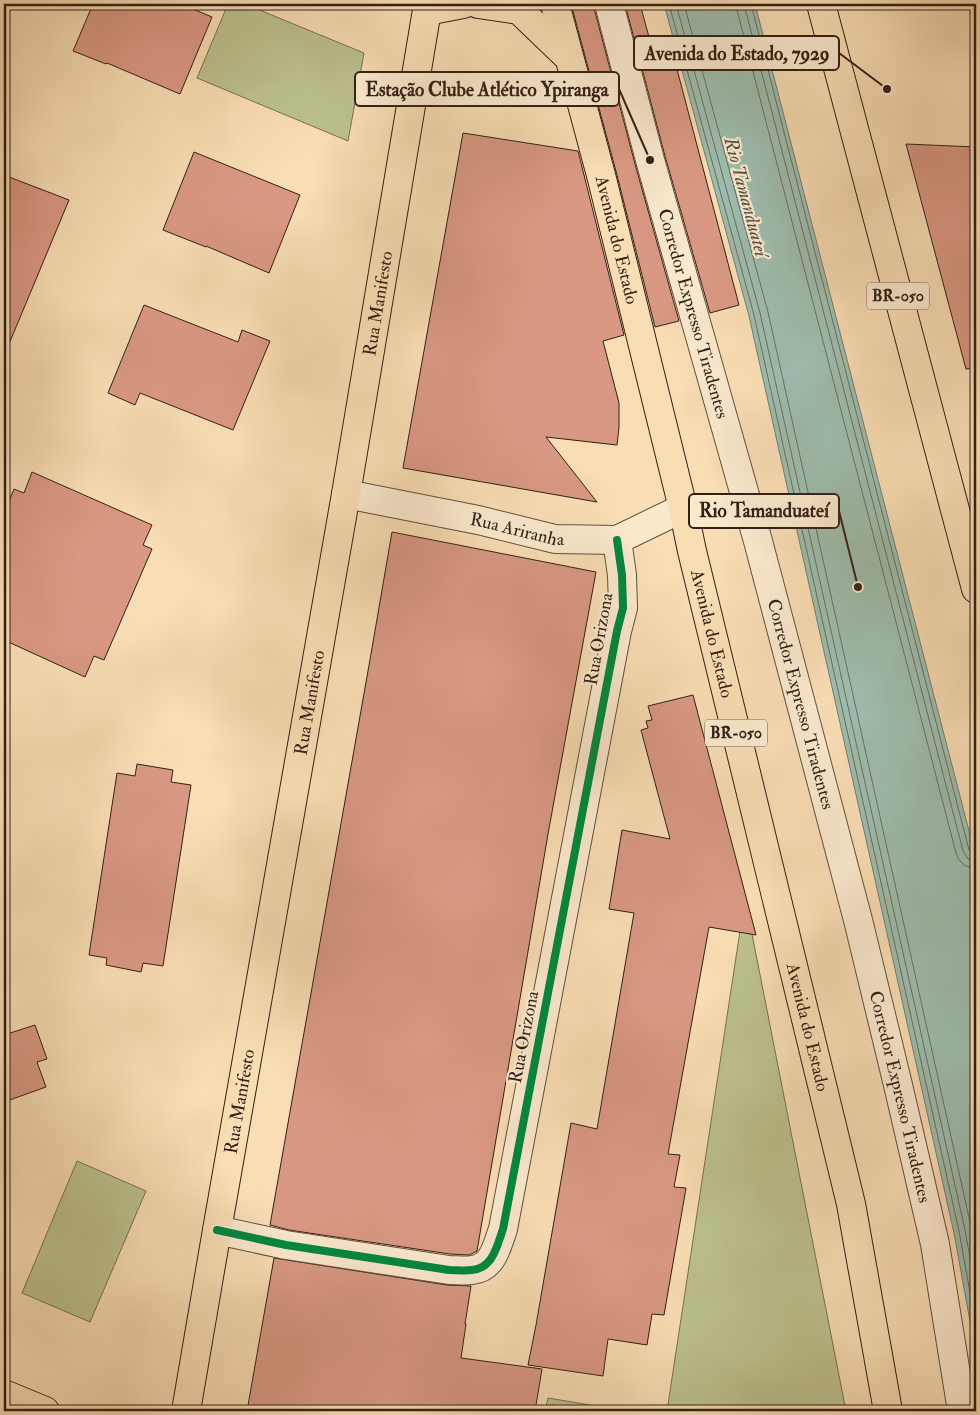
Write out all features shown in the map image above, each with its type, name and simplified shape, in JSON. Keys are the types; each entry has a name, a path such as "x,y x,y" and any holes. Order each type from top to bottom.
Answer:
{"main road":[{"name":"Rua Manifesto","path":"184,1405 217,1230 346,494 422,6 463,4"},
{"path":"478,4 519,10 569,58"},
{"name":"Avenida do Estado","path":"555,4 602,179 851,1204 888,1411"},
{"name":"BR-050","path":"821,4 976,589"},
{"path":"4,1394 46,1411"}],"street":[{"name":"Corredor Expresso Tiradentes","path":"610,4 650,160 758,541 858,920 935,1244 962,1411"},
{"name":"Rua Ariranha","path":"346,494 478,520 554,539 617,540 683,508"},
{"name":"Rua Orizona","path":"217,1230 286,1245 448,1270 474,1270 487,1265 496,1252 503,1229 617,631 623,608 622,575 617,540"}],"green space":[{"path":"228,4 245,4 364,53 348,141 197,78"},
{"path":"740,931 752,934 846,1411 667,1411"},
{"path":"77,1161 146,1191 90,1322 22,1293"},
{"path":"548,1398 626,1411 545,1411"}],"water":[{"name":"Rio Tamanduateí","path":"664,4 755,4 976,858 976,1354 954,1233 749,316"}],"building":[{"path":"93,4 181,4 212,17 180,94 107,63 73,51"},
{"path":"571,4 594,4 635,164 679,321 655,327"},
{"path":"625,4 640,4 655,59 673,54 739,305 710,313 665,156"},
{"path":"463,133 578,151 624,335 603,341 619,403 617,445 546,437 597,502 403,468"},
{"path":"906,144 976,147 976,368 966,369"},
{"path":"194,152 300,195 269,273 163,230"},
{"path":"4,175 69,200 4,356"},
{"path":"144,305 238,342 242,330 270,341 233,430 140,393 135,405 108,393"},
{"path":"32,472 152,525 143,545 152,549 104,660 94,656 85,677 4,640 4,514 14,489 24,493"},
{"path":"392,532 596,572 548,834 477,1251 469,1255 450,1254 289,1230 270,1225"},
{"path":"693,695 756,935 709,927 668,1154 680,1155 674,1187 686,1188 664,1315 652,1314 647,1345 608,1339 603,1376 528,1365 571,1123 597,1129 634,913 609,909 622,830 670,839 641,730 648,728 646,721 652,720 648,706"},
{"path":"137,764 173,770 171,782 191,785 163,966 143,963 141,972 106,965 107,958 89,955 117,773 135,776"},
{"path":"35,1025 47,1059 37,1062 46,1087 4,1102 4,1035"},
{"path":"274,1258 447,1285 471,1286 461,1358 542,1369 535,1411 247,1411"}],"cycle path":[{"path":"217,1230 286,1245 449,1270 479,1268 485,1265 493,1255 503,1229 617,631 623,608 622,575 617,540"}],"place":[{"name":"Avenida do Estado, 7929","path":"887,89"},
{"name":"Estação Clube Atlético Ypiranga","path":"650,160"},
{"name":"Rio Tamanduateí","path":"858,587"}]}
